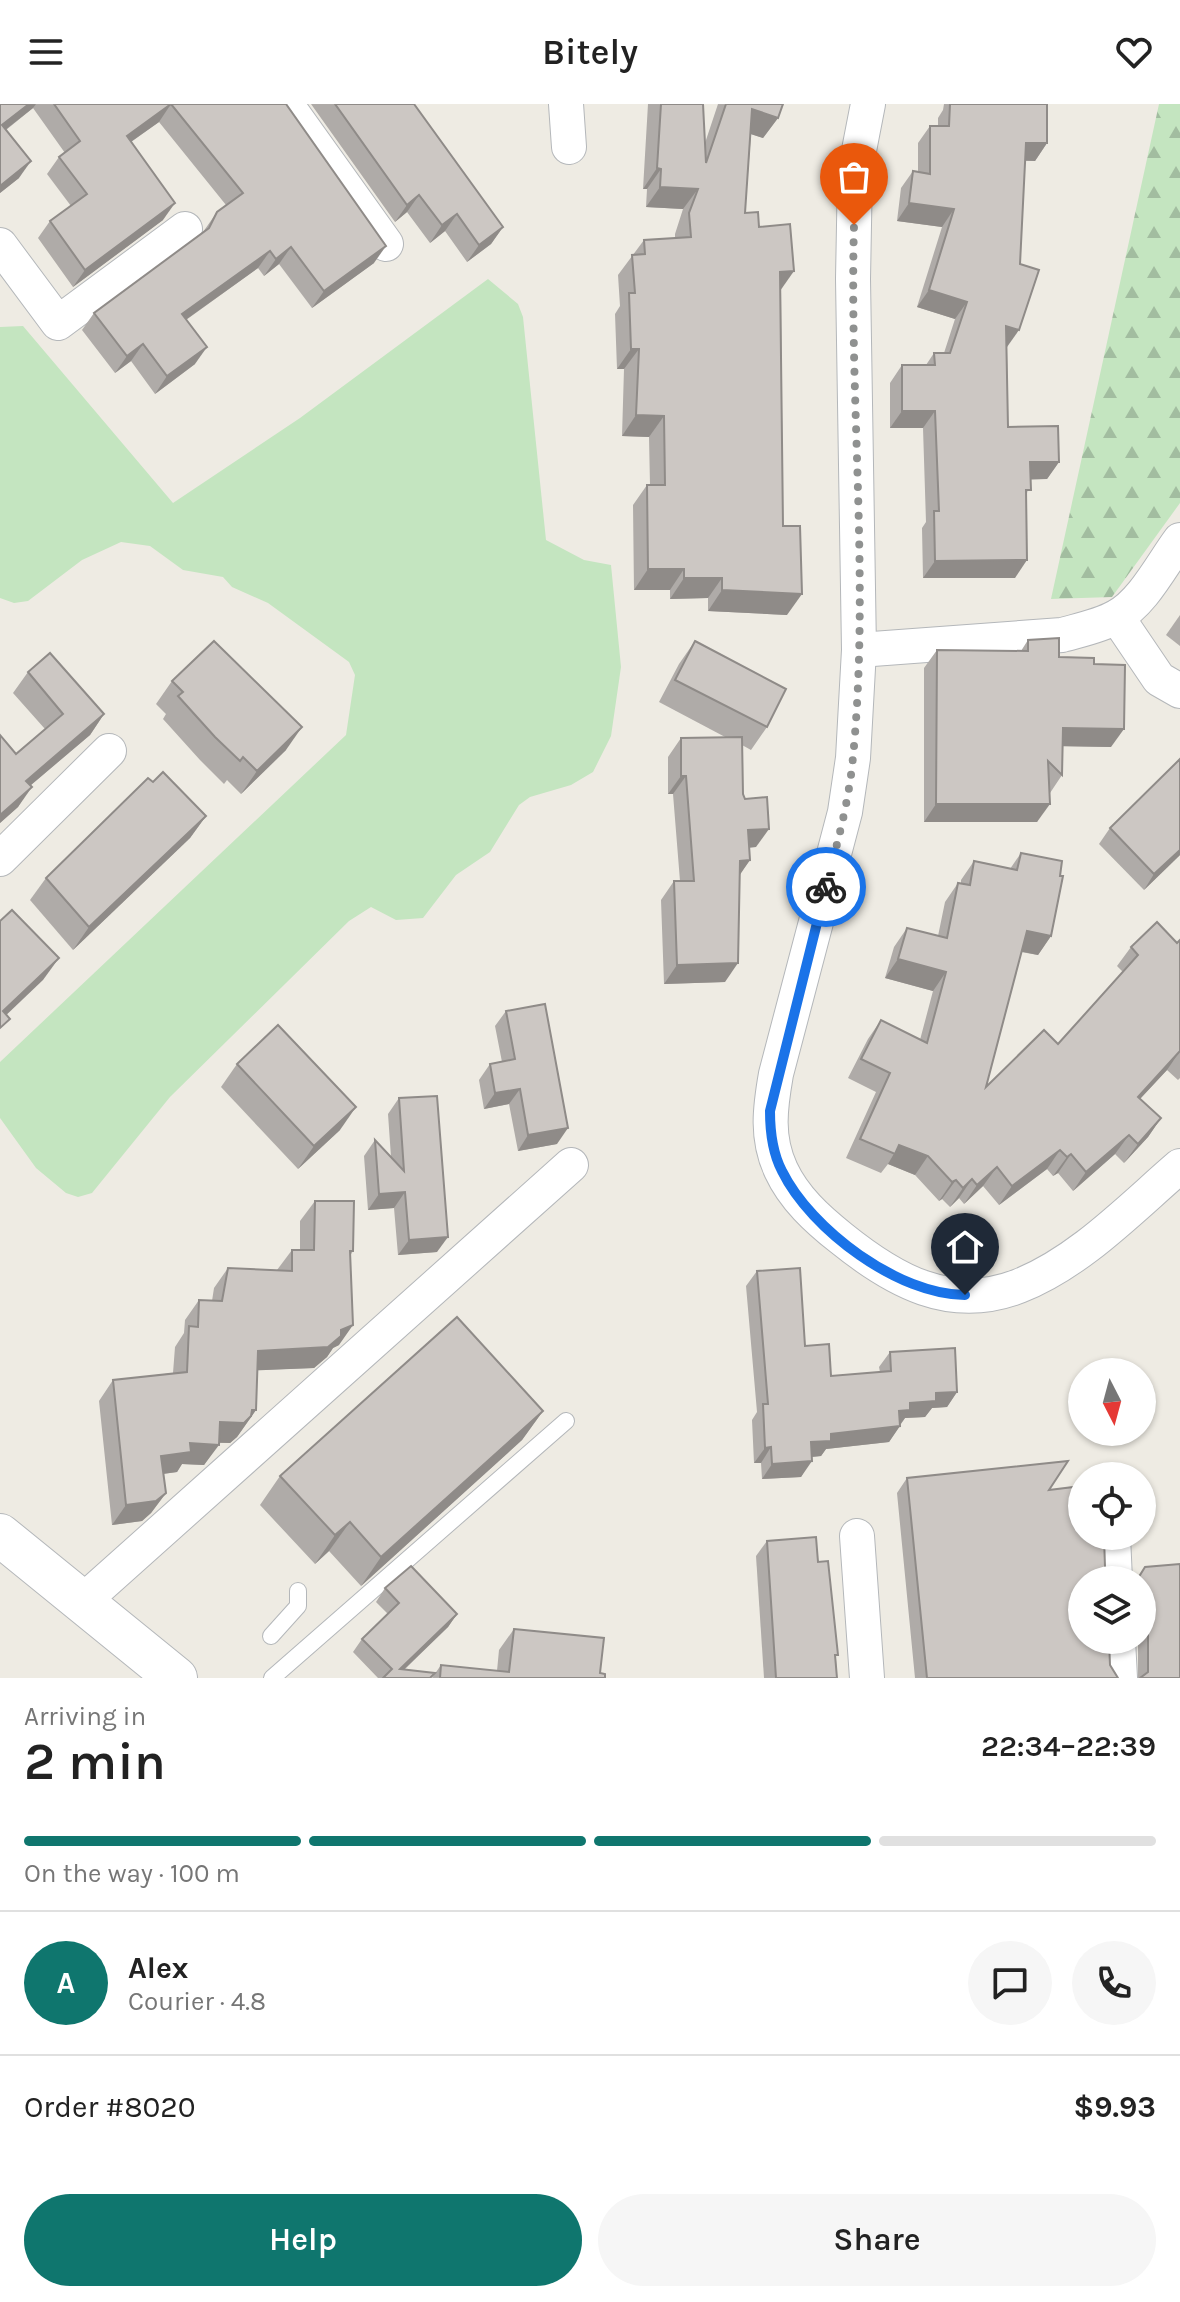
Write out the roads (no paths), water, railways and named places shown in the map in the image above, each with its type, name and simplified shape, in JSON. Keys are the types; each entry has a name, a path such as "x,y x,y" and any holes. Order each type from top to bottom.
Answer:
{"street":[{"path":"286,104 386,244"},
{"path":"566,104 569,147"},
{"path":"868,104 855,171 853,279 859,650 853,758 845,812 770,1111 770,1137 781,1170 800,1200 879,1269 915,1286 948,1295 983,1295 1018,1286 1058,1266 1180,1166"},
{"path":"0,245 58,323 185,229"},
{"path":"859,650 1062,635 1117,617 1134,601 1180,540"},
{"path":"1117,617 1159,679 1180,691"},
{"path":"0,859 109,751"},
{"path":"82,1602 571,1165"},
{"path":"0,1535 176,1678"},
{"path":"857,1536 867,1678"},
{"path":"1119,1654 1120,1678"}],"lane":[{"path":"272,1678 566,1421"},
{"path":"271,1636 298,1606 298,1591"}]}
